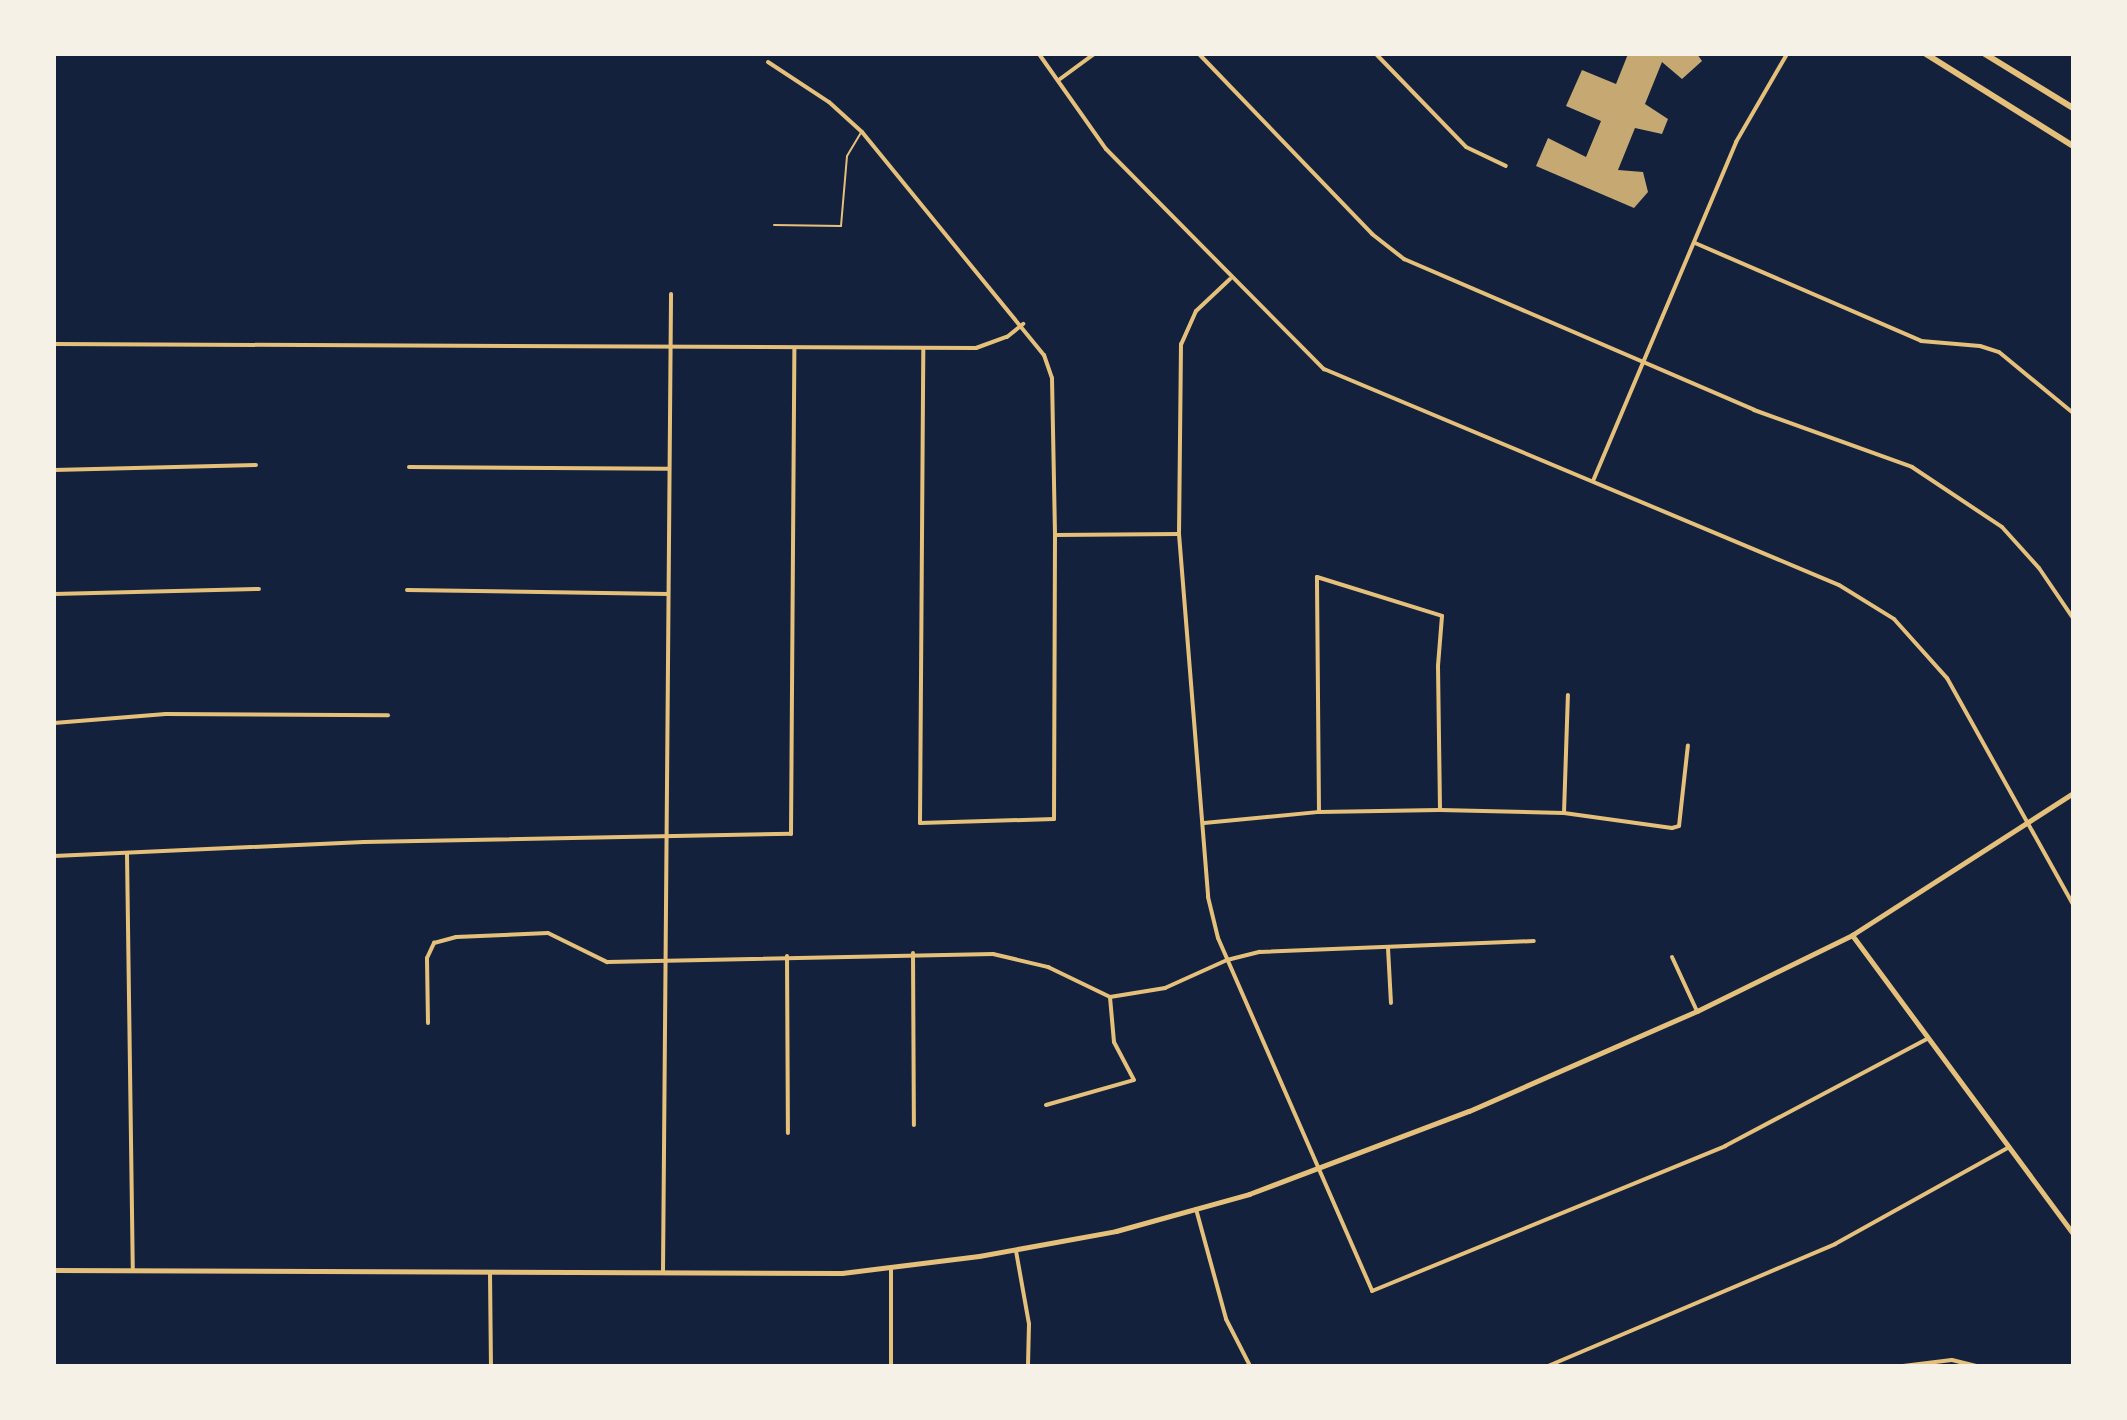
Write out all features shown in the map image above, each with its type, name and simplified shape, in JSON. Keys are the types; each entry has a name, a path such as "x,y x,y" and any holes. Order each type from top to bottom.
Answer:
{"main road":[{"path":"1926,54 2073,146"},
{"path":"1985,54 2073,108"}],"street":[{"path":"1039,54 1060,79 1106,149 1230,279 1324,369 1839,585 1894,619 1947,678 2026,826 2073,904"},
{"path":"1060,79 1094,54"},
{"path":"1199,54 1387,248 1447,281 1782,422 1845,439 1947,486 2002,527 2071,610 2073,618"},
{"path":"1376,54 1466,147 1506,166"},
{"path":"1593,482 1736,142 1787,54"},
{"path":"768,62 829,102 862,132 1023,324 1044,355 1052,378 1054,819 920,823 923,348"},
{"path":"1694,243 1921,341 1999,352 2073,413"},
{"path":"1230,279 1196,311 1181,344 1179,534 1208,897 1227,960 1372,1291 1725,1146 1927,1039"},
{"path":"663,1273 671,294"},
{"path":"54,344 976,348 1007,337 1023,324"},
{"path":"54,856 364,842 791,834 794,348"},
{"path":"54,470 256,465"},
{"path":"409,467 669,469"},
{"path":"1055,535 1179,534"},
{"path":"1319,812 1317,577 1442,616 1438,666 1440,810"},
{"path":"54,594 259,589"},
{"path":"407,590 668,594"},
{"path":"1564,813 1568,695"},
{"path":"54,723 166,714 388,715"},
{"path":"1204,823 1319,812 1440,810 1564,813 1679,826 1688,745"},
{"path":"54,1270 663,1273 891,1268 1016,1251 1196,1209 1469,1111 1697,1011 1852,935 2073,793"},
{"path":"127,854 133,1271"},
{"path":"428,1023 427,958 434,943 548,933 607,962 913,953 1006,956 1048,967 1110,997 1165,988 1227,960 1260,952 1534,941"},
{"path":"1852,935 2073,1234"},
{"path":"1388,948 1391,1003"},
{"path":"913,953 914,1125"},
{"path":"787,956 788,1133"},
{"path":"1672,957 1697,1011"},
{"path":"1046,1105 1134,1080 1114,1042 1110,997"},
{"path":"1548,1366 1823,1250 2009,1147"},
{"path":"1196,1209 1226,1319 1250,1366"},
{"path":"1016,1251 1029,1324 1028,1366"},
{"path":"891,1268 891,1366"},
{"path":"490,1273 491,1366"},
{"path":"1903,1366 1952,1360 1976,1366"}],"lane":[{"path":"774,225 841,226 847,156 862,132"}],"building":[{"path":"1628,54 1697,54 1702,61 1682,79 1662,62 1645,104 1668,119 1662,134 1635,128 1618,170 1643,172 1648,192 1634,208 1536,166 1548,138 1586,157 1601,121 1566,106 1582,70 1616,84"}]}
